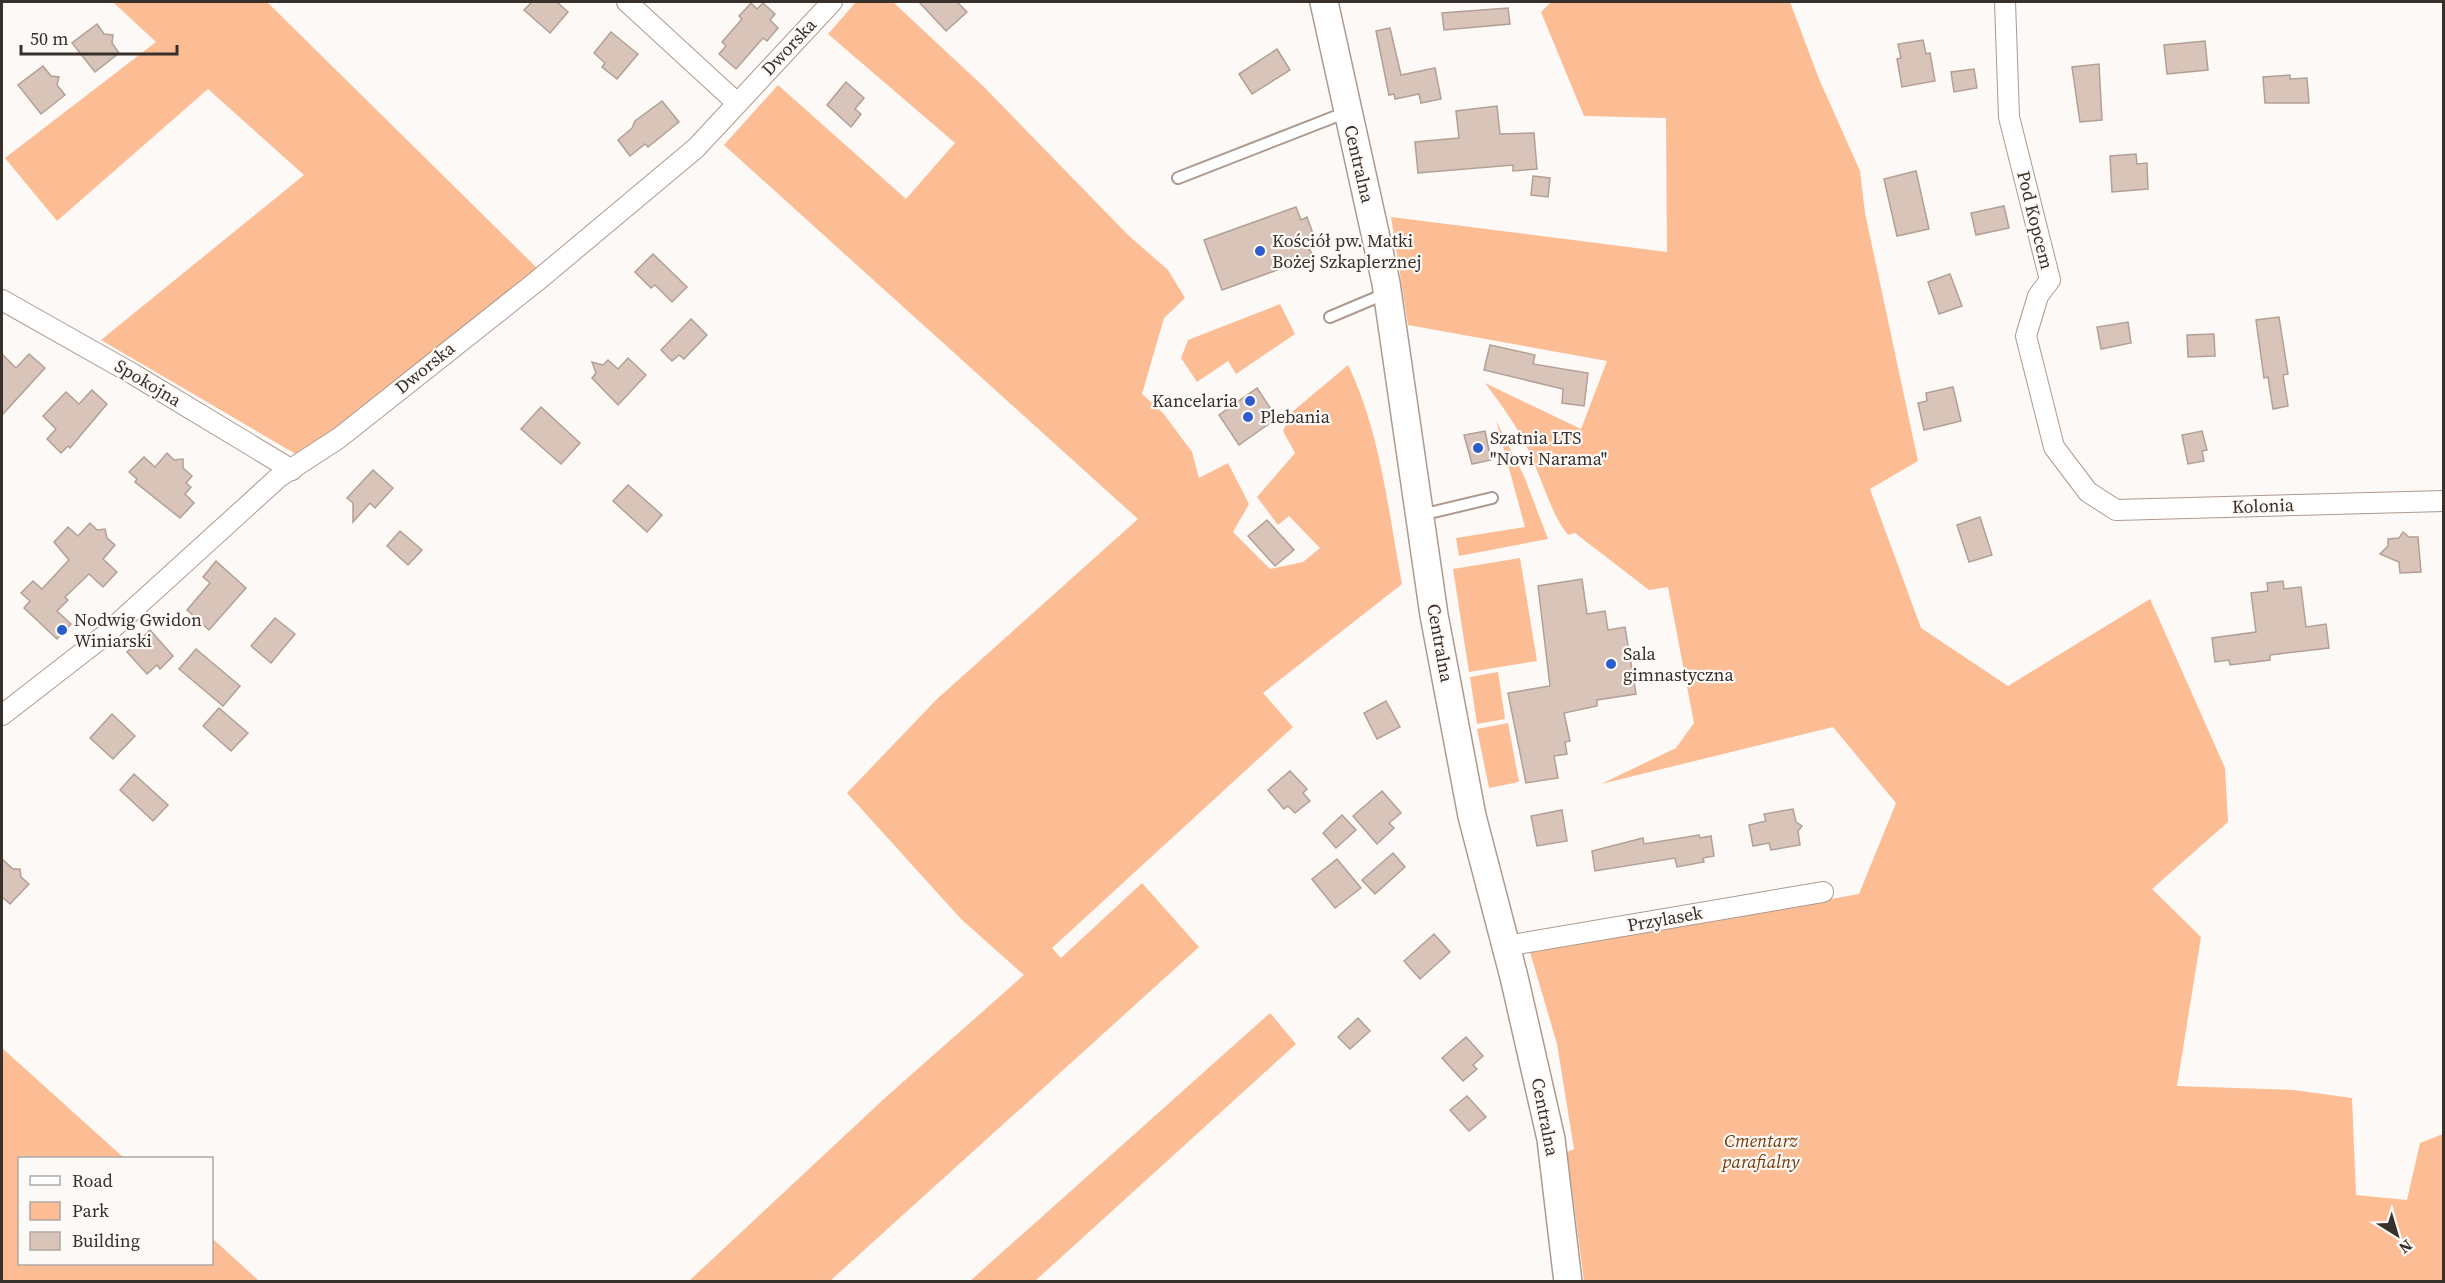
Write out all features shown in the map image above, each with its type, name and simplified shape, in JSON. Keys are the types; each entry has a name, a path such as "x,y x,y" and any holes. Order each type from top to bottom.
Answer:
{"street":[{"path":"627,2 737,103"},
{"name":"Dworska","path":"2,715 104,636 279,477 339,438 537,281 696,148 832,2"},
{"name":"Centralna","path":"1324,2 1388,293 1434,615 1472,816 1506,946 1551,1139 1568,1281"},
{"name":"Pod Kopcem","path":"2005,2 2009,117 2050,280 2038,296 2026,336 2054,447 2088,492"},
{"name":"Spokojna","path":"2,300 133,374 291,470"},
{"name":"Kolonia","path":"2088,492 2116,510 2444,501"},
{"name":"Przylasek","path":"1506,946 1823,892"}],"lane":[{"path":"1178,178 1347,112"},
{"path":"1330,317 1388,293"},
{"path":"1420,515 1492,498"}],"green space":[{"path":"113,2 267,2 538,269 299,456 101,340 304,175 208,89 57,221 5,158 156,42"},
{"path":"856,2 893,2 984,87 1128,235 1168,270 1185,298 1164,318 1142,394 1163,413 1192,452 1199,478 1228,463 1249,504 1233,532 1270,569 1303,562 1320,548 1289,516 1278,525 1257,497 1295,453 1283,431 1292,412 1348,365 1376,445 1402,584 1263,693 1293,727 1052,948 1061,958 1142,883 1199,947 830,1281 689,1281 886,1097 1024,975 961,919 847,793 937,699 1138,519 724,145 778,85 906,199 955,143 828,34"},
{"name":"Cmentarz parafialny","path":"1551,2 1790,2 1819,79 1860,171 1865,213 1918,461 1870,489 1921,628 2008,686 2150,599 2225,768 2228,822 2152,889 2201,937 2177,1086 2294,1090 2352,1098 2356,1195 2407,1200 2420,1143 2443,1134 2443,1281 1584,1281 1567,1152 1574,1149 1557,1044 1530,952 1859,894 1896,803 1833,727 1601,784 1676,748 1694,723 1668,587 1649,590 1575,533 1568,535 1553,509 1524,441 1506,411 1485,383 1581,429 1607,361 1408,325 1391,217 1667,252 1666,118 1584,116 1541,12"},
{"path":"1280,304 1295,334 1236,374 1228,361 1197,382 1181,358 1188,340"},
{"path":"1496,421 1524,476 1548,539 1459,556 1456,538 1525,527"},
{"path":"1520,558 1537,661 1469,672 1453,569"},
{"path":"1498,672 1505,719 1477,724 1470,677"},
{"path":"1508,723 1519,782 1489,788 1477,729"},
{"path":"1270,1013 1296,1044 1035,1281 970,1281"},
{"path":"2,1048 123,1157 18,1157 18,1265 213,1265 213,1239 259,1281 2,1281"}],"building":[{"path":"532,2 557,2 568,12 550,33 524,10"},
{"path":"919,2 957,2 967,12 946,31"},
{"path":"751,3 757,9 763,3 775,14 770,20 778,28 767,41 763,38 736,69 719,54 726,46 722,42 742,19 739,16"},
{"path":"1508,8 1510,24 1444,30 1442,13"},
{"path":"97,24 104,34 113,35 112,43 119,53 95,72 72,43"},
{"path":"1390,28 1401,75 1435,68 1441,99 1421,103 1419,94 1395,99 1394,94 1389,95 1376,31"},
{"path":"611,32 638,54 617,79 602,67 605,63 594,53"},
{"path":"1923,40 1926,54 1930,53 1935,81 1902,87 1897,59 1901,58 1898,44"},
{"path":"2205,41 2208,70 2167,74 2164,45"},
{"path":"1277,49 1290,70 1252,94 1239,74"},
{"path":"2099,64 2102,120 2080,122 2072,67"},
{"path":"43,66 51,76 59,77 57,85 65,95 41,114 18,85"},
{"path":"1974,69 1977,88 1954,92 1951,72"},
{"path":"2290,75 2290,79 2307,78 2309,103 2265,103 2263,77"},
{"path":"846,82 864,98 855,109 861,114 851,127 827,105"},
{"path":"662,101 679,122 648,147 645,144 630,156 618,140 632,128 635,121"},
{"path":"1497,106 1500,134 1534,133 1537,169 1513,171 1513,165 1418,173 1415,142 1459,138 1456,111"},
{"path":"2136,154 2137,164 2147,163 2148,189 2112,192 2110,156"},
{"path":"1916,171 1929,229 1897,236 1884,179"},
{"path":"1533,176 1550,178 1548,197 1531,195"},
{"path":"2004,206 2009,228 1976,235 1971,213"},
{"name":"Kościół pw. Matki Bożej Szkaplerznej","path":"1296,207 1301,220 1307,217 1316,242 1308,245 1313,257 1222,290 1204,240"},
{"path":"653,254 687,287 672,302 655,285 651,288 635,272"},
{"path":"1950,274 1962,306 1939,314 1928,282"},
{"path":"2279,317 2288,374 2283,375 2288,406 2273,409 2268,377 2264,378 2256,320"},
{"path":"691,319 707,335 684,359 679,355 672,361 661,350"},
{"path":"2128,322 2131,343 2101,349 2097,327"},
{"path":"2214,334 2215,356 2188,357 2187,335"},
{"path":"1490,345 1535,355 1533,364 1588,373 1584,406 1562,403 1563,389 1484,370"},
{"path":"2,354 16,368 29,354 45,368 2,415"},
{"path":"628,358 646,375 618,405 592,378 596,373 592,362 603,365 608,360 618,369"},
{"path":"1953,387 1961,421 1924,430 1918,403 1927,401 1926,393"},
{"name":"Plebania","path":"1257,388 1277,418 1239,445 1219,415"},
{"path":"92,390 107,404 70,448 68,446 61,453 47,439 56,429 43,416 66,392 79,404"},
{"path":"541,407 580,443 561,464 521,429"},
{"name":"Szatnia LTS \"Novi Narama\"","path":"1485,431 1491,460 1472,464 1464,435"},
{"path":"2202,431 2207,450 2202,451 2204,461 2188,464 2182,435"},
{"path":"167,453 174,460 183,459 183,468 192,476 186,483 191,487 185,494 194,503 180,518 135,482 137,479 129,472 144,457 155,467"},
{"path":"373,470 393,488 375,508 370,503 353,522 353,503 347,498"},
{"path":"628,485 662,515 647,532 613,501"},
{"path":"1980,517 1992,555 1969,562 1957,525"},
{"path":"1267,520 1294,550 1275,566 1248,536"},
{"path":"90,523 97,530 105,529 107,538 115,545 103,559 117,572 103,587 89,574 65,597 68,600 57,611 71,624 57,639 24,608 30,601 21,593 33,581 42,589 69,560 54,542 68,527 78,536"},
{"path":"400,531 422,550 408,565 387,546"},
{"path":"2403,532 2409,537 2418,537 2421,572 2400,573 2399,562 2380,554 2388,546 2388,539 2399,538"},
{"path":"216,561 246,588 209,630 187,610 210,583 203,577"},
{"path":"1582,579 1587,614 1605,611 1608,630 1625,627 1636,694 1597,700 1597,706 1564,713 1570,741 1565,742 1567,754 1554,756 1558,778 1526,783 1508,693 1550,686 1538,586"},
{"path":"2283,581 2284,589 2301,587 2306,627 2326,624 2329,648 2270,655 2270,660 2230,665 2229,660 2215,662 2212,638 2256,632 2251,593 2268,591 2267,583"},
{"path":"275,618 295,634 271,663 251,646"},
{"path":"150,630 173,656 160,669 157,665 147,674 127,652"},
{"path":"196,649 240,686 223,706 179,669"},
{"path":"1386,701 1400,727 1377,739 1364,713"},
{"path":"219,708 248,733 231,751 203,726"},
{"path":"112,714 135,736 113,759 90,738"},
{"path":"1290,771 1307,789 1303,793 1310,801 1295,813 1288,806 1284,809 1268,790"},
{"path":"134,774 168,805 153,821 120,790"},
{"path":"1382,791 1401,813 1389,823 1394,828 1377,844 1353,816"},
{"path":"1793,809 1796,822 1802,826 1798,831 1800,845 1771,850 1769,843 1753,846 1749,825 1766,821 1764,814"},
{"path":"1562,810 1567,841 1537,846 1531,816"},
{"path":"1342,815 1356,830 1336,848 1323,833"},
{"path":"1699,835 1700,838 1711,836 1714,856 1703,858 1704,862 1677,867 1675,858 1595,871 1592,851 1643,838 1644,844"},
{"path":"1393,853 1405,867 1375,894 1362,880"},
{"path":"2,859 13,869 20,869 21,877 29,884 10,904 2,897"},
{"path":"1337,859 1361,888 1335,908 1312,879"},
{"path":"1434,934 1450,952 1420,979 1404,961"},
{"path":"1358,1018 1370,1031 1350,1049 1338,1037"},
{"path":"1466,1037 1483,1056 1473,1065 1477,1069 1463,1081 1442,1058"},
{"path":"1467,1096 1486,1117 1469,1131 1450,1110"}],"place":[{"name":"Kościół pw. Matki Bożej Szkaplerznej","path":"1260,251"},
{"name":"Kancelaria","path":"1250,401"},
{"name":"Plebania","path":"1248,417"},
{"name":"Szatnia LTS \"Novi Narama\"","path":"1478,448"},
{"name":"Nodwig Gwidon Winiarski","path":"62,630"},
{"name":"Sala gimnastyczna","path":"1611,664"}]}
